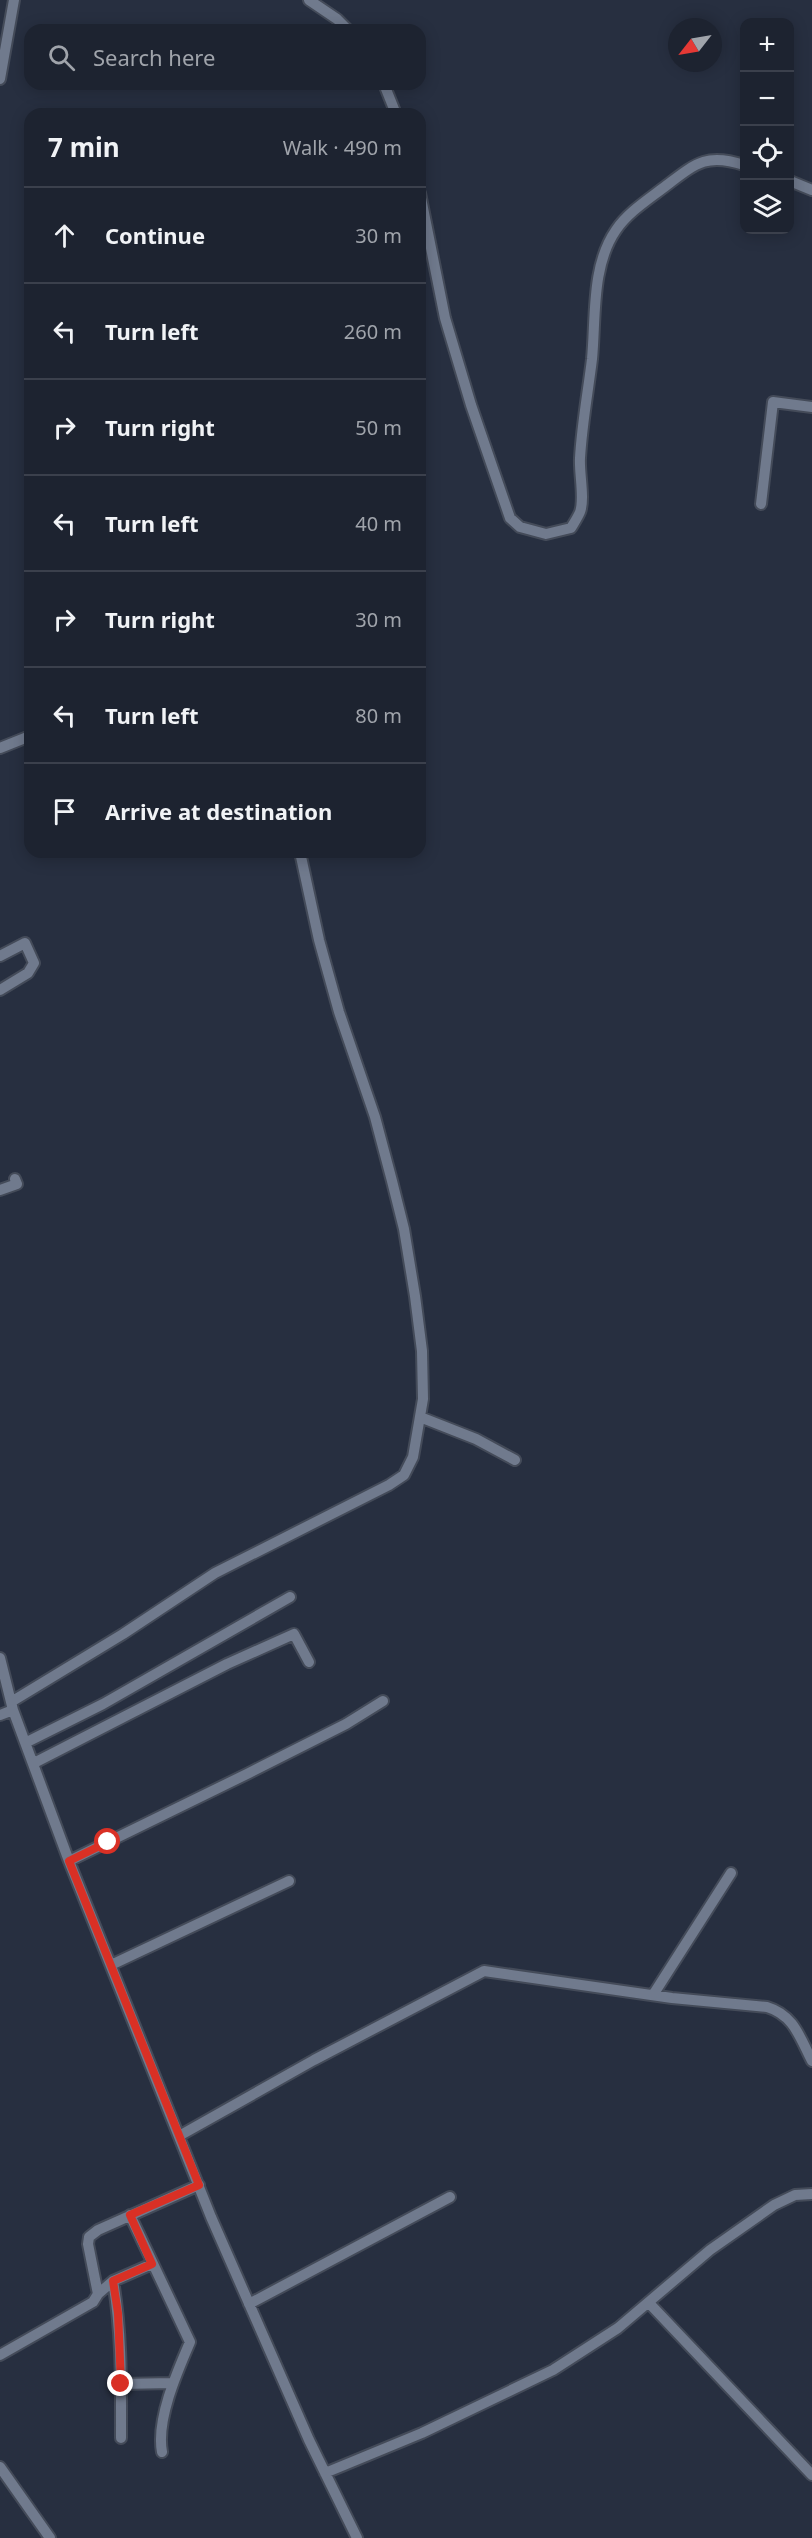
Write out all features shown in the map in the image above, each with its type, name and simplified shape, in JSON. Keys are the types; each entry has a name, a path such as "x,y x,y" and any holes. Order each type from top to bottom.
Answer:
{"street":[{"path":"0,79 14,0"},
{"path":"309,0 342,24"},
{"path":"386,90 394,108"},
{"path":"426,222 446,318 471,405 510,518 520,527 546,534 571,528 581,510 579,459 596,298 605,252 616,230 632,213 688,169 707,160 724,159 740,164"},
{"path":"794,183 812,190"},
{"path":"761,504 773,402 812,407"},
{"path":"0,748 24,738"},
{"path":"0,1715 215,1573 389,1485 404,1475 413,1457 423,1399 422,1351 404,1229 375,1117 339,1012 301,858"},
{"path":"0,956 25,943 34,963 28,973 0,990"},
{"path":"0,1190 17,1184 15,1179"},
{"path":"420,1417 476,1439 515,1460"},
{"path":"27,1742 103,1704 290,1597"},
{"path":"34,1763 227,1664 294,1634 309,1662"},
{"path":"0,1658 12,1706 69,1861 179,2136 249,2304 325,2473 357,2538"},
{"path":"69,1861 346,1724 383,1701"},
{"path":"652,1995 731,1873"},
{"path":"111,1965 289,1881"},
{"path":"179,2136 314,2060 484,1971 652,1995 751,2005 781,2011 792,2024 812,2061"},
{"path":"98,2294 91,2270 89,2237 98,2230 199,2185"},
{"path":"325,2473 422,2433 553,2370 591,2348 649,2303 710,2250 774,2205 795,2195 812,2194"},
{"path":"249,2304 450,2197"},
{"path":"130,2215 190,2342 172,2383 160,2442 162,2452"},
{"path":"0,2355 81,2310 93,2302 98,2294 113,2281 152,2264"},
{"path":"113,2281 118,2313 121,2384 120,2438"},
{"path":"649,2303 812,2475"},
{"path":"121,2384 172,2383"},
{"path":"0,2467 50,2538"}],"route":[{"path":"108,1842 69,1861 144,2042 199,2185 130,2215 152,2264 113,2281 118,2313 121,2384"}]}
